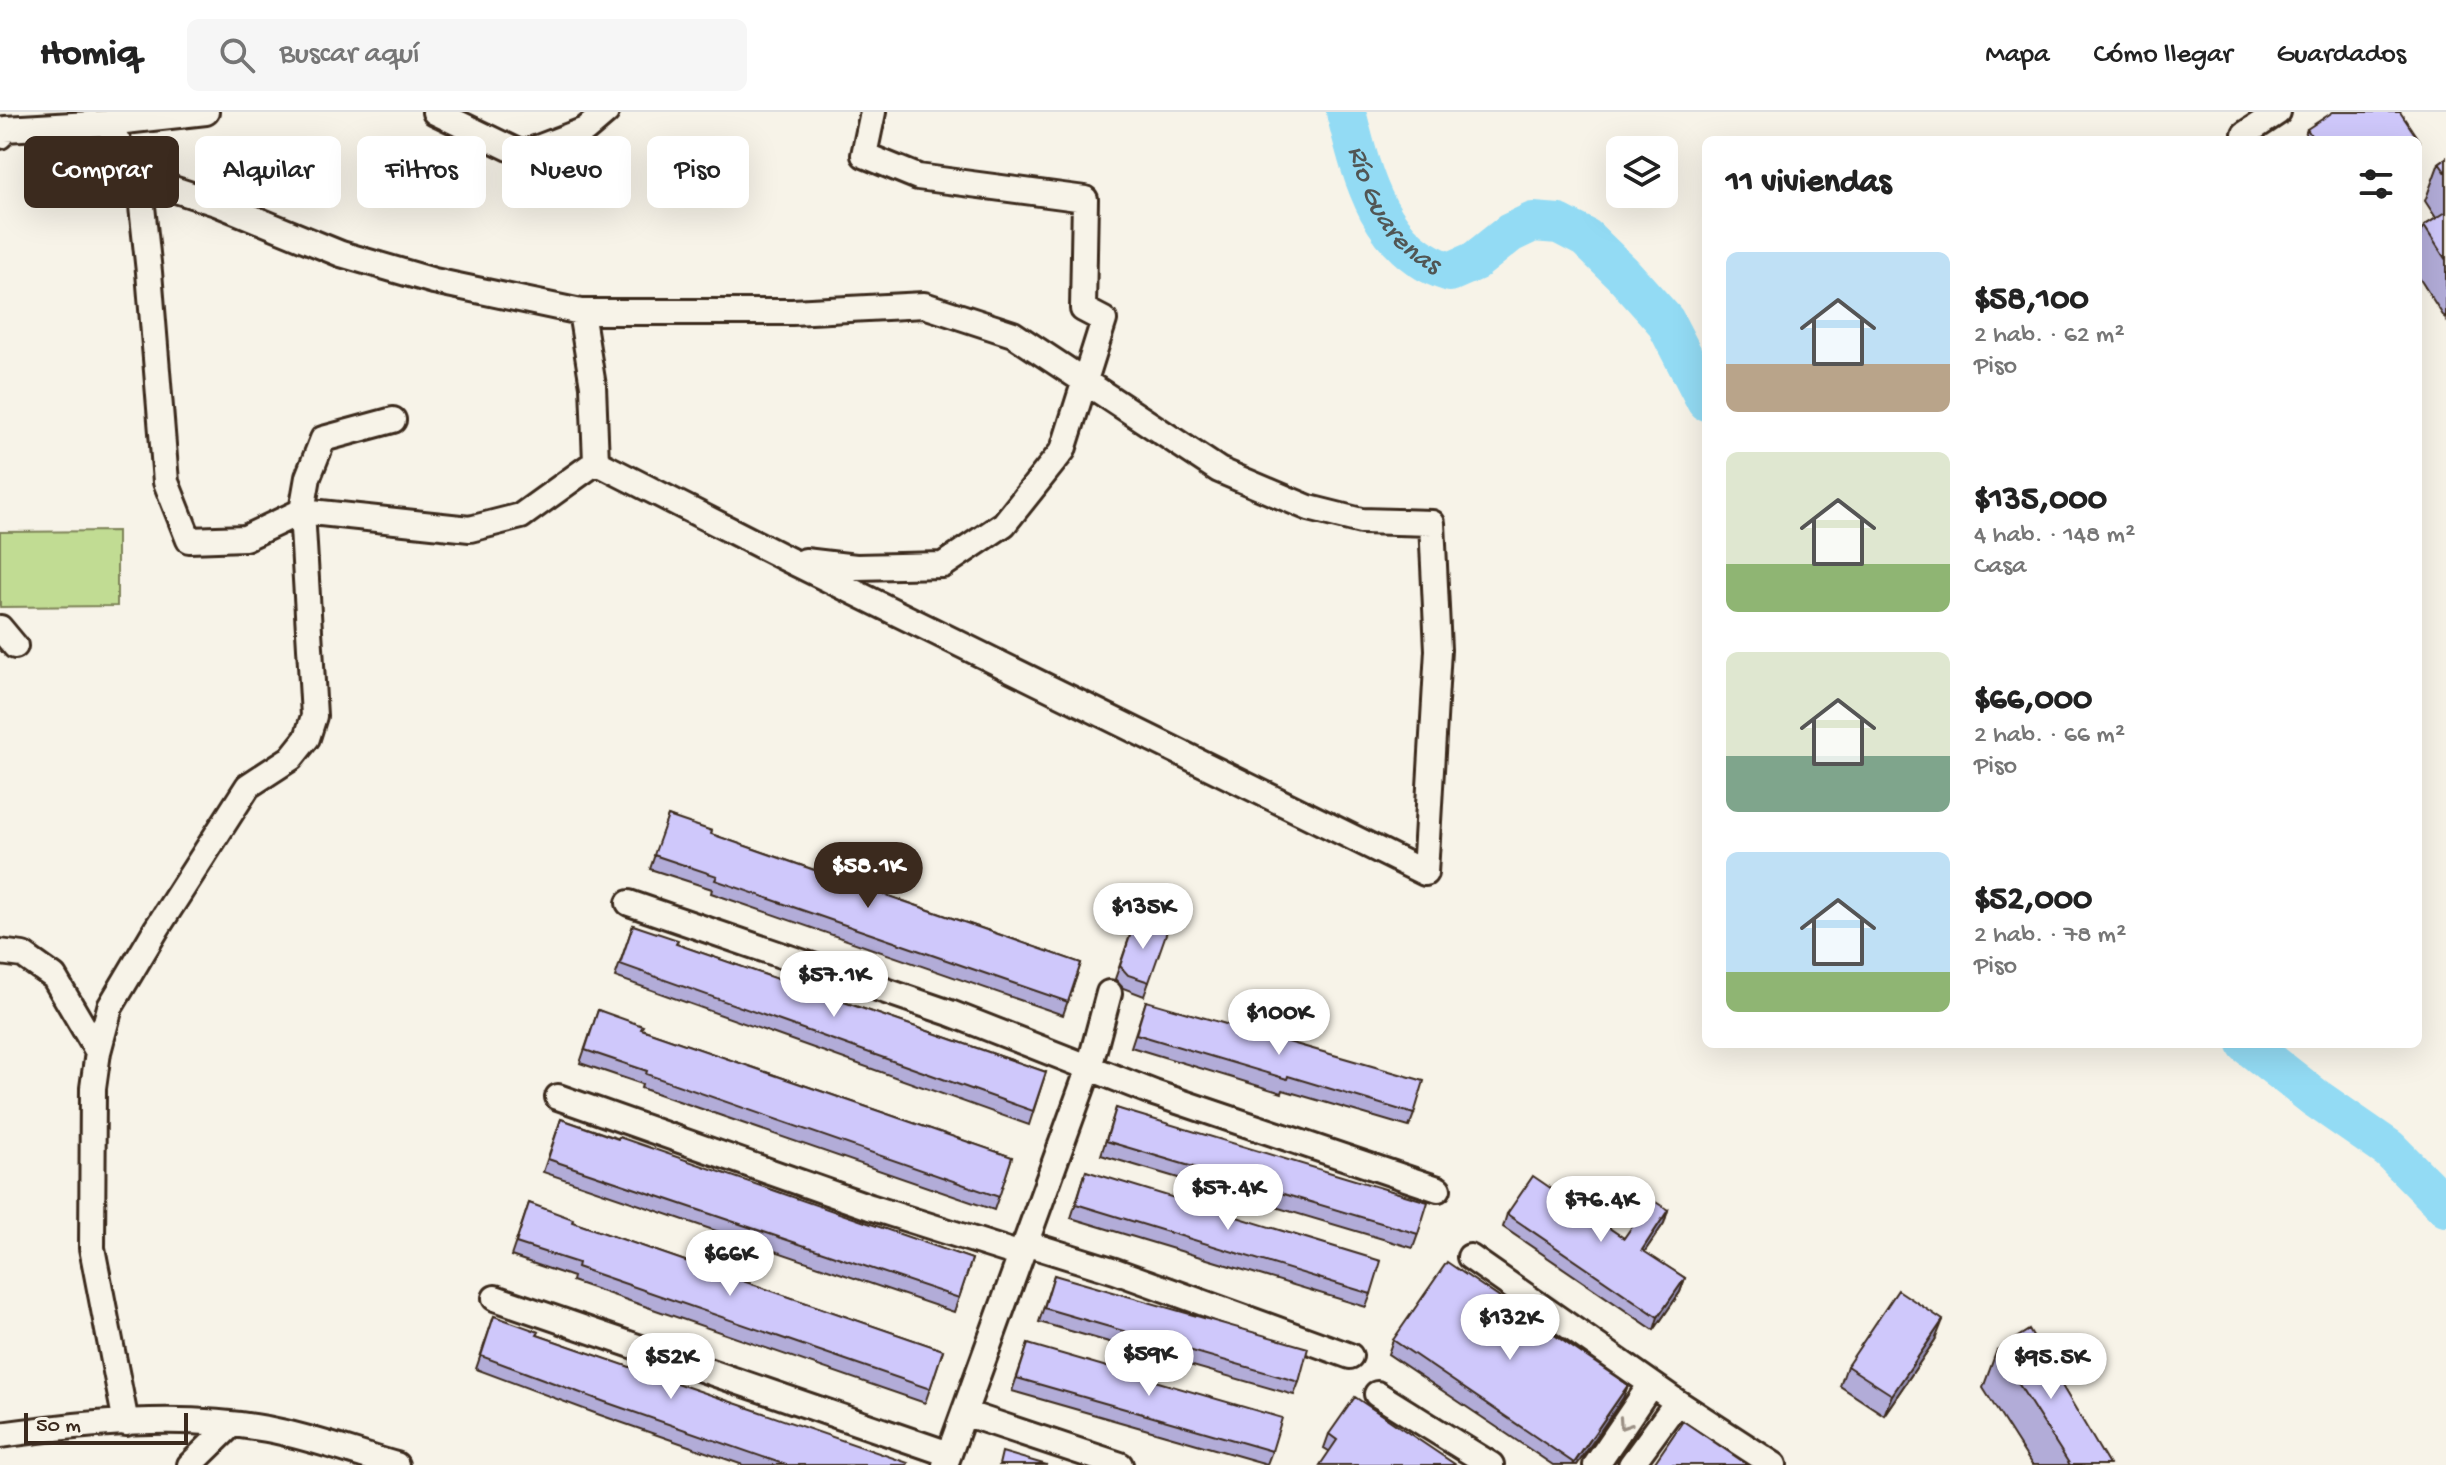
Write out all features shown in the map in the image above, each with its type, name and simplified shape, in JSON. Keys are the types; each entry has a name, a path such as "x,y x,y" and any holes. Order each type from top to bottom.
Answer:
{"street":[{"path":"0,136 5,129 107,123 206,112"},
{"path":"435,112 522,154 585,130 606,112"},
{"path":"787,559 856,567 943,565 1004,524 1063,450 1104,320 1083,309 1085,199 918,177 864,155 873,112"},
{"path":"2245,134 2278,112"},
{"path":"107,123 115,136"},
{"path":"179,191 341,254 434,281 581,312 792,312 924,305 1013,334 1219,470 1309,508 1361,521 1432,523 1438,650 1425,873 596,462"},
{"path":"142,208 166,482 189,540 245,538 302,511 470,529 521,516 596,462"},
{"path":"581,312 593,386 596,462"},
{"path":"126,1423 92,1248 93,1088 98,1052 110,1007 248,786 291,758 307,738 314,716 302,511 308,477 323,439 393,420"},
{"path":"629,903 950,1013 1154,1093 1438,1189"},
{"path":"0,952 23,955 54,977 98,1052"},
{"path":"495,1298 947,1460 1089,1068 1109,993"},
{"path":"558,1097 870,1207 1115,1271 1350,1356"},
{"path":"1470,1257 1677,1402 1774,1465"},
{"path":"1596,1465 1651,1384"},
{"path":"1377,1394 1491,1465"},
{"path":"1631,1465 1677,1402"},
{"path":"964,1413 1120,1465"},
{"path":"0,1435 70,1425 178,1420 267,1429 396,1465"},
{"path":"190,1465 230,1426"}],"green space":[{"path":"117,531 117,606 0,607 0,532"}],"building":[{"path":"2333,112 2400,112 2416,136 2311,136 2307,129"},
{"path":"2446,158 2446,173 2439,163"},
{"path":"2446,212 2446,260 2424,226"},
{"path":"668,816 712,831 711,834 1081,963 1068,1002 715,880 717,876 654,855"},
{"path":"1135,921 1167,931 1149,982 1128,975 1120,966"},
{"path":"633,925 678,940 676,944 1046,1072 1033,1111 620,964"},
{"path":"1146,1001 1424,1081 1414,1114 1136,1034"},
{"path":"598,1010 643,1026 641,1029 1012,1157 999,1197 585,1050"},
{"path":"1116,1108 1428,1202 1418,1234 1106,1141"},
{"path":"561,1119 972,1259 959,1298 548,1159"},
{"path":"1086,1171 1381,1261 1371,1294 1076,1204"},
{"path":"1533,1176 1624,1238 1651,1199 1668,1210 1642,1250 1685,1278 1658,1317 1507,1214"},
{"path":"529,1203 573,1219 572,1222 943,1350 930,1389 516,1243"},
{"path":"1447,1262 1628,1385 1574,1463 1393,1340"},
{"path":"1054,1275 1308,1348 1299,1382 1044,1308"},
{"path":"1898,1290 1943,1320 1892,1395 1847,1366"},
{"path":"494,1316 539,1332 537,1335 908,1463 786,1465 605,1402 481,1356"},
{"path":"2029,1330 2109,1465 2070,1465 1997,1350"},
{"path":"1028,1344 1282,1418 1272,1451 1017,1378"},
{"path":"1355,1397 1456,1465 1320,1465 1337,1440 1329,1434"},
{"path":"1683,1421 1748,1465 1653,1465"},
{"path":"1002,1452 1047,1465 999,1465"}],"waterway":[{"name":"Río Guarenas","path":"1346,112 1359,161 1377,208 1406,247 1450,272 1475,261 1510,233 1533,222 1559,224 1586,238 1665,321 1702,393"},
{"name":"Río Guarenas","path":"2252,1048 2314,1097 2389,1149 2446,1207"}]}
